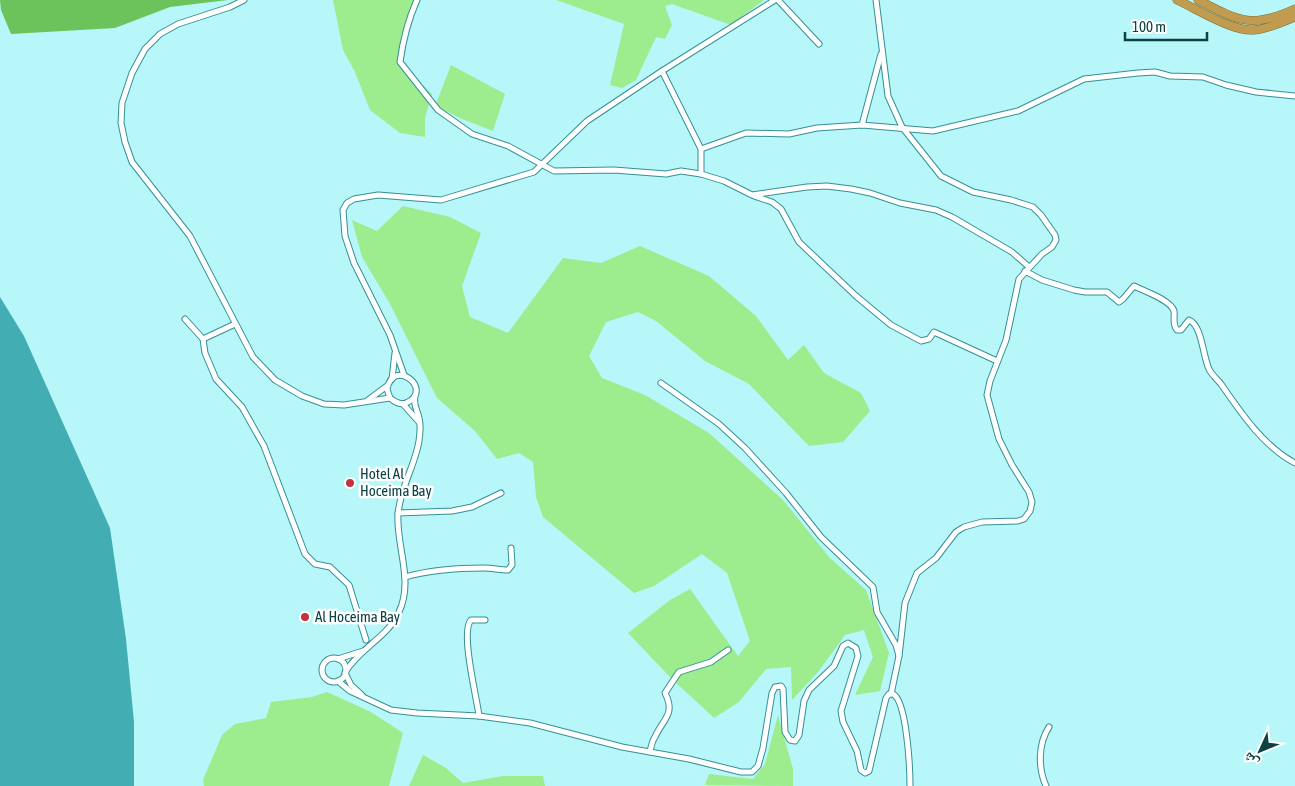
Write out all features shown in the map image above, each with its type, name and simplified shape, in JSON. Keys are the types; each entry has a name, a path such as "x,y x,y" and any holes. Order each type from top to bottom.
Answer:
{"highway":[{"path":"1177,0 1227,24 1252,30 1263,29 1295,17"},
{"path":"1198,0 1227,15 1248,21 1275,19 1295,10"}],"street":[{"path":"244,0 230,7 178,24 160,34 145,49 132,73 122,103 121,116 125,142 132,162 190,236 252,357 275,380 302,396 324,404 344,405 390,398"},
{"path":"417,0 407,25 400,63 438,110 472,134 508,146 554,171 614,170 666,174 681,171 702,174 724,181 752,195 772,202 781,209 799,242 856,296 891,325 921,341 929,339 934,332 997,361"},
{"path":"404,375 390,335 354,263 343,227 344,207 354,199 378,195 441,200 534,172 587,121 662,71 777,0 819,44"},
{"path":"338,681 350,691 368,700 386,708 402,712 479,716 530,723 650,752 689,759 741,772 752,772 758,766 763,748 774,688 779,686 784,689 785,732 790,740 795,741 799,735 802,707 807,695 829,671 836,662 843,646 848,643 856,648 858,656 843,700 841,716 854,743 861,770 863,773 867,773 870,768 886,698 891,694 899,656 905,603 917,573 936,558 956,532 964,527 982,522 1018,521 1024,519 1030,511 1032,502 1029,492 1012,466 999,440 987,395 997,361 1006,340 1018,284 1027,269 1052,247 1055,242 1055,235 1041,215 1033,208 1011,200 973,192 941,176 902,127 888,96 876,0"},
{"path":"862,124 882,49"},
{"path":"662,71 701,149 702,174"},
{"path":"701,149 746,133 788,134 817,128 862,124 933,131 1018,112 1084,79 1154,72 1170,76 1203,77 1256,92 1295,96"},
{"path":"752,195 827,186 870,193 900,203 936,210 952,217 1012,252 1027,269 1042,280 1074,290 1107,292 1119,302 1124,299 1134,286 1168,303 1174,310 1174,325 1177,330 1181,330 1189,320 1194,324 1209,369 1229,397 1268,443 1278,453 1295,463"},
{"path":"185,319 203,339 205,353 216,379 242,408 264,446 305,554 315,564 330,567 349,585 366,640"},
{"path":"203,339 235,324"},
{"path":"367,400 388,386 392,379 396,350"},
{"path":"364,651 328,660 323,664 323,676 332,682 338,681 364,651 394,622 403,601 405,577 398,513 400,499 418,450 420,435 419,418 414,407 416,389 414,383 404,375 392,379"},
{"path":"661,383 719,424 732,436 786,493 821,536 873,587 877,612 896,645 899,656"},
{"path":"388,386 390,398 395,402 403,404 409,402 415,396"},
{"path":"403,404 419,423"},
{"path":"398,513 452,511 472,507 501,493"},
{"path":"405,577 418,573 486,568 508,570 512,565 511,548"},
{"path":"479,716 478,701 468,656 467,626 471,620 485,620"},
{"path":"650,752 654,737 669,714 670,706 665,693 679,672 711,662 728,650"},
{"path":"338,659 343,663 351,685 368,700"},
{"path":"891,694 898,698 906,733 910,786"},
{"path":"1046,786 1040,759 1046,732 1049,727"}],"green space":[{"path":"0,0 228,0 170,7 115,28 11,34 1,10"},
{"path":"333,0 420,0 409,24 399,63 432,94 425,118 425,137 400,133 370,110 355,72 343,50"},
{"path":"556,0 764,0 731,25 672,4 665,6 672,25 665,39 656,37 636,80 622,88 610,85 624,24"},
{"path":"451,65 505,94 493,131 435,106"},
{"path":"403,206 450,217 481,233 462,286 470,317 508,333 563,258 601,263 640,246 709,276 756,316 788,360 804,345 824,373 861,393 870,411 843,442 809,446 749,384 705,361 656,321 638,312 606,322 589,356 602,378 645,395 709,433 783,500 830,558 866,590 889,653 880,691 855,695 873,657 864,630 845,635 818,672 792,700 791,667 766,669 739,702 714,718 671,678 628,633 670,600 690,589 738,656 750,641 727,573 702,554 654,586 634,593 543,517 536,497 533,462 519,453 497,459 475,431 437,398 390,304 362,257 352,220 377,231"},
{"path":"327,692 371,712 403,733 389,786 204,786 203,780 222,735 235,724 266,718 271,702 312,697"},
{"path":"778,715 793,769 793,786 705,785 709,774 753,779 765,764"},
{"path":"423,755 446,768 463,783 503,776 543,776 545,786 409,786"}],"water":[{"path":"0,297 24,336 110,528 126,639 134,722 134,786 0,786"}],"place":[{"name":"Hotel Al Hoceima Bay","path":"350,483"},
{"name":"Al Hoceima Bay","path":"305,617"}]}
